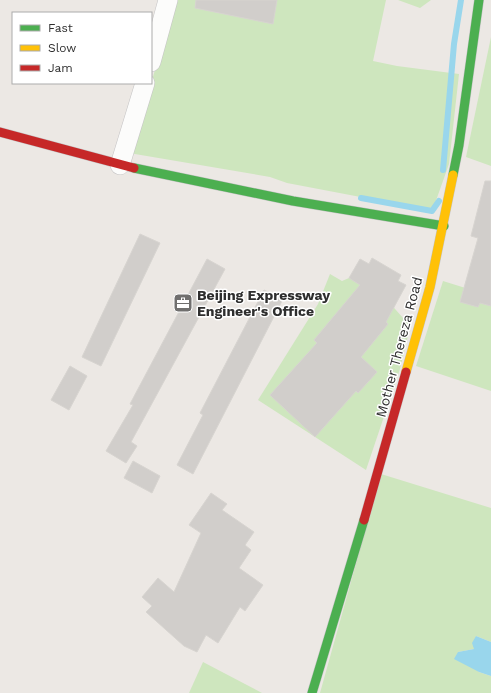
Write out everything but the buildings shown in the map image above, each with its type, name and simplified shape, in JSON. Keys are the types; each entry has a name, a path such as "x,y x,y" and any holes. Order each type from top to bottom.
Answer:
{"street":[{"path":"152,58 168,0"},
{"name":"Mother Thereza Road","path":"312,693 393,421 430,287 444,226 459,146 479,0"},
{"path":"120,165 145,84"},
{"path":"0,132 120,165 293,201 444,226"}],"green space":[{"path":"177,0 386,0 373,61 397,66 459,74 449,164 433,209 413,207 287,183 270,177 129,153 151,84 152,84 152,80"},
{"path":"398,0 431,0 420,8"},
{"path":"491,37 491,166 466,157"},
{"path":"330,274 342,281 349,278 388,301 403,318 411,323 400,369 366,470 258,400 318,304"},
{"path":"443,281 491,296 491,391 416,366"},
{"path":"381,474 491,508 491,642 476,636 474,649 458,652 479,672 491,676 491,693 320,693"},
{"path":"203,662 262,693 189,693"}],"water":[{"path":"476,636 491,642 491,676 479,672 454,659 458,652 474,649 472,643"}],"waterway":[{"path":"443,170 454,44 461,0"},
{"path":"361,198 432,211 439,201"}],"traffic: fast":[{"path":"453,175 459,145 479,0"},
{"path":"134,168 293,201 444,226"},
{"path":"312,693 364,520"}],"traffic: slow":[{"path":"406,372 430,287 453,175"}],"traffic: jam":[{"path":"0,132 134,168"},
{"path":"364,520 406,372"}],"place":[{"name":"Beijing Expressway Engineer's Office","path":"183,303"}]}
